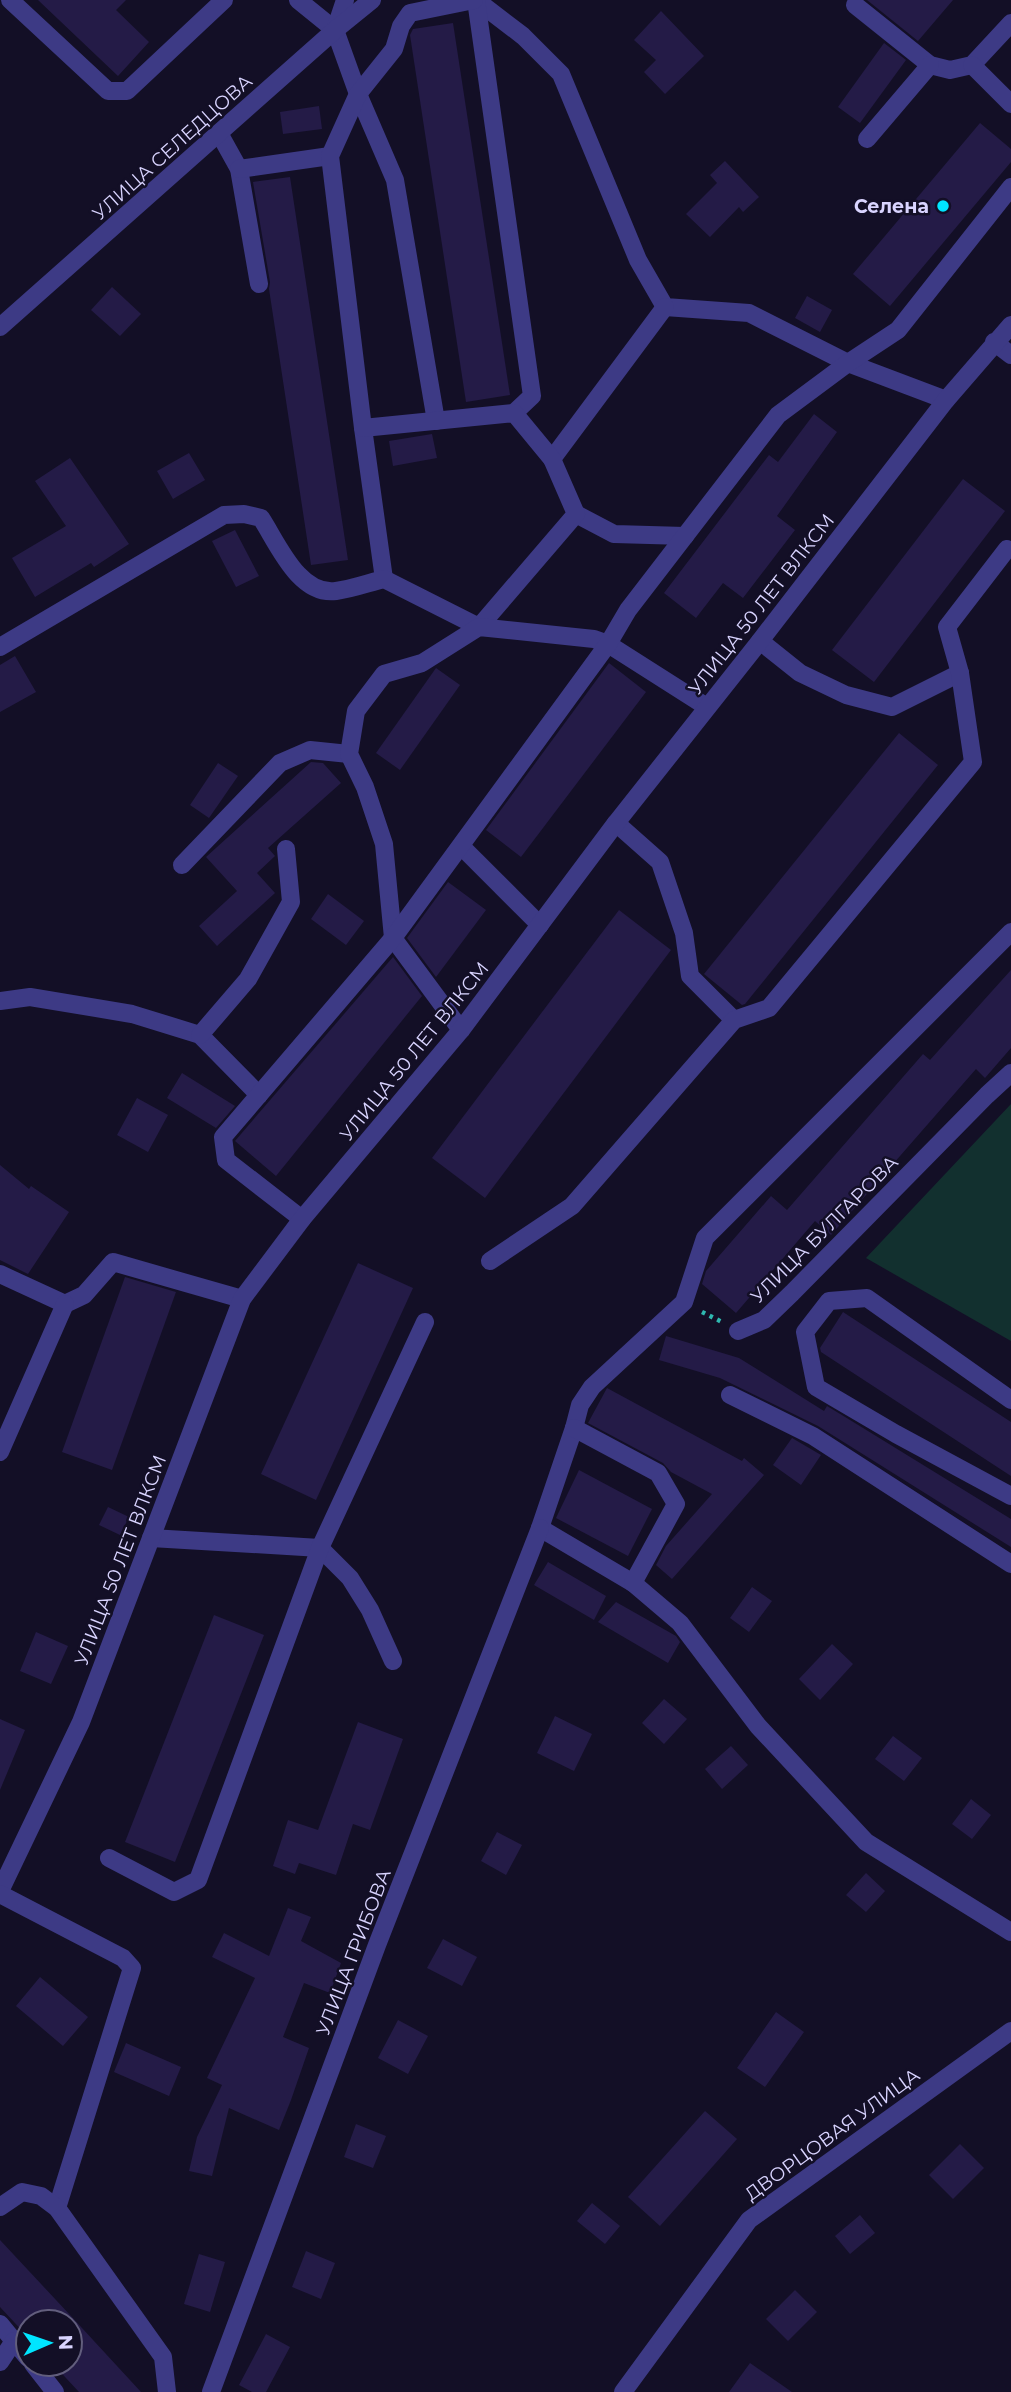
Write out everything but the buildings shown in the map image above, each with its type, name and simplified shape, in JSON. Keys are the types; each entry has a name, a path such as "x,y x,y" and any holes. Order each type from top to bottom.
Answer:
{"street":[{"path":"10,0 108,91 127,91 224,0"},
{"path":"298,0 335,30 394,180 436,421"},
{"path":"335,30 345,0"},
{"name":"УЛИЦА СЕЛЕДЦОВА","path":"0,327 372,0"},
{"path":"363,428 514,413 532,396 475,0"},
{"path":"384,579 330,156 358,94 394,49 401,26 410,13 475,0 523,36 561,74 638,260 665,307"},
{"path":"855,5 930,65 950,70 972,65 1011,23"},
{"path":"867,139 930,65"},
{"path":"972,65 1011,104"},
{"path":"219,133 239,169 259,284"},
{"path":"239,169 330,156"},
{"path":"302,1219 226,1160 223,1138 393,938 608,644 628,610 778,415 898,330 1011,187"},
{"path":"665,307 750,313 848,363 946,400"},
{"path":"552,459 665,307"},
{"name":"УЛИЦА 50 ЛЕТ ВЛКСМ","path":"0,1892 81,1722 242,1299 302,1219 461,1030 707,706 946,400 1011,324"},
{"path":"994,342 1011,355"},
{"path":"514,413 552,459 576,514 614,534 685,536"},
{"path":"0,647 224,515 244,514 261,518 299,576 315,588 333,592 384,579 479,627 594,639 608,644 707,706"},
{"path":"461,1030 393,938 384,844 365,788 349,754 356,711 384,674 422,663 479,627 576,514"},
{"path":"490,1261 572,1206 734,1020 769,1008 974,762 961,673 947,627 1007,549"},
{"path":"760,641 800,673 846,695 892,707 961,673"},
{"path":"182,865 280,763 310,750 349,754"},
{"path":"616,823 660,862 684,933 690,976 734,1020"},
{"path":"461,846 540,925"},
{"path":"200,1035 248,979 291,902 286,849"},
{"path":"633,1583 676,1504 658,1473 574,1428 580,1405 592,1387 684,1302 705,1238 1011,932"},
{"path":"0,1001 30,997 132,1013 200,1035 259,1095"},
{"name":"УЛИЦА БУЛГАРОВА","path":"738,1331 764,1320 1011,1073"},
{"path":"0,1452 65,1304 84,1295 113,1262 242,1299"},
{"path":"0,1274 65,1304"},
{"path":"1011,1399 867,1298 829,1301 805,1332 816,1387 1011,1496"},
{"path":"109,1858 174,1892 198,1880 320,1548 425,1322"},
{"path":"730,1395 813,1436 1011,1564"},
{"name":"УЛИЦА ГРИБОВА","path":"211,2392 377,1945 540,1528 574,1428"},
{"path":"540,1528 633,1583 680,1623 758,1726 866,1842 1011,1932"},
{"path":"150,1538 320,1548 350,1578 370,1610 393,1661"},
{"path":"0,1892 124,1958 132,1968 57,2207"},
{"name":"ДВОРЦОВАЯ УЛИЦА","path":"623,2392 749,2220 1011,2031"},
{"path":"0,2207 22,2192 41,2196 57,2207 163,2357 167,2392"},
{"path":"0,2324 14,2341 0,2362"},
{"path":"44,2378 55,2392"}],"path":[{"path":"684,1302 738,1331"}],"green space":[{"path":"1011,1104 1011,1341 866,1258"}],"place":[{"name":"Селена","path":"943,206"}]}
